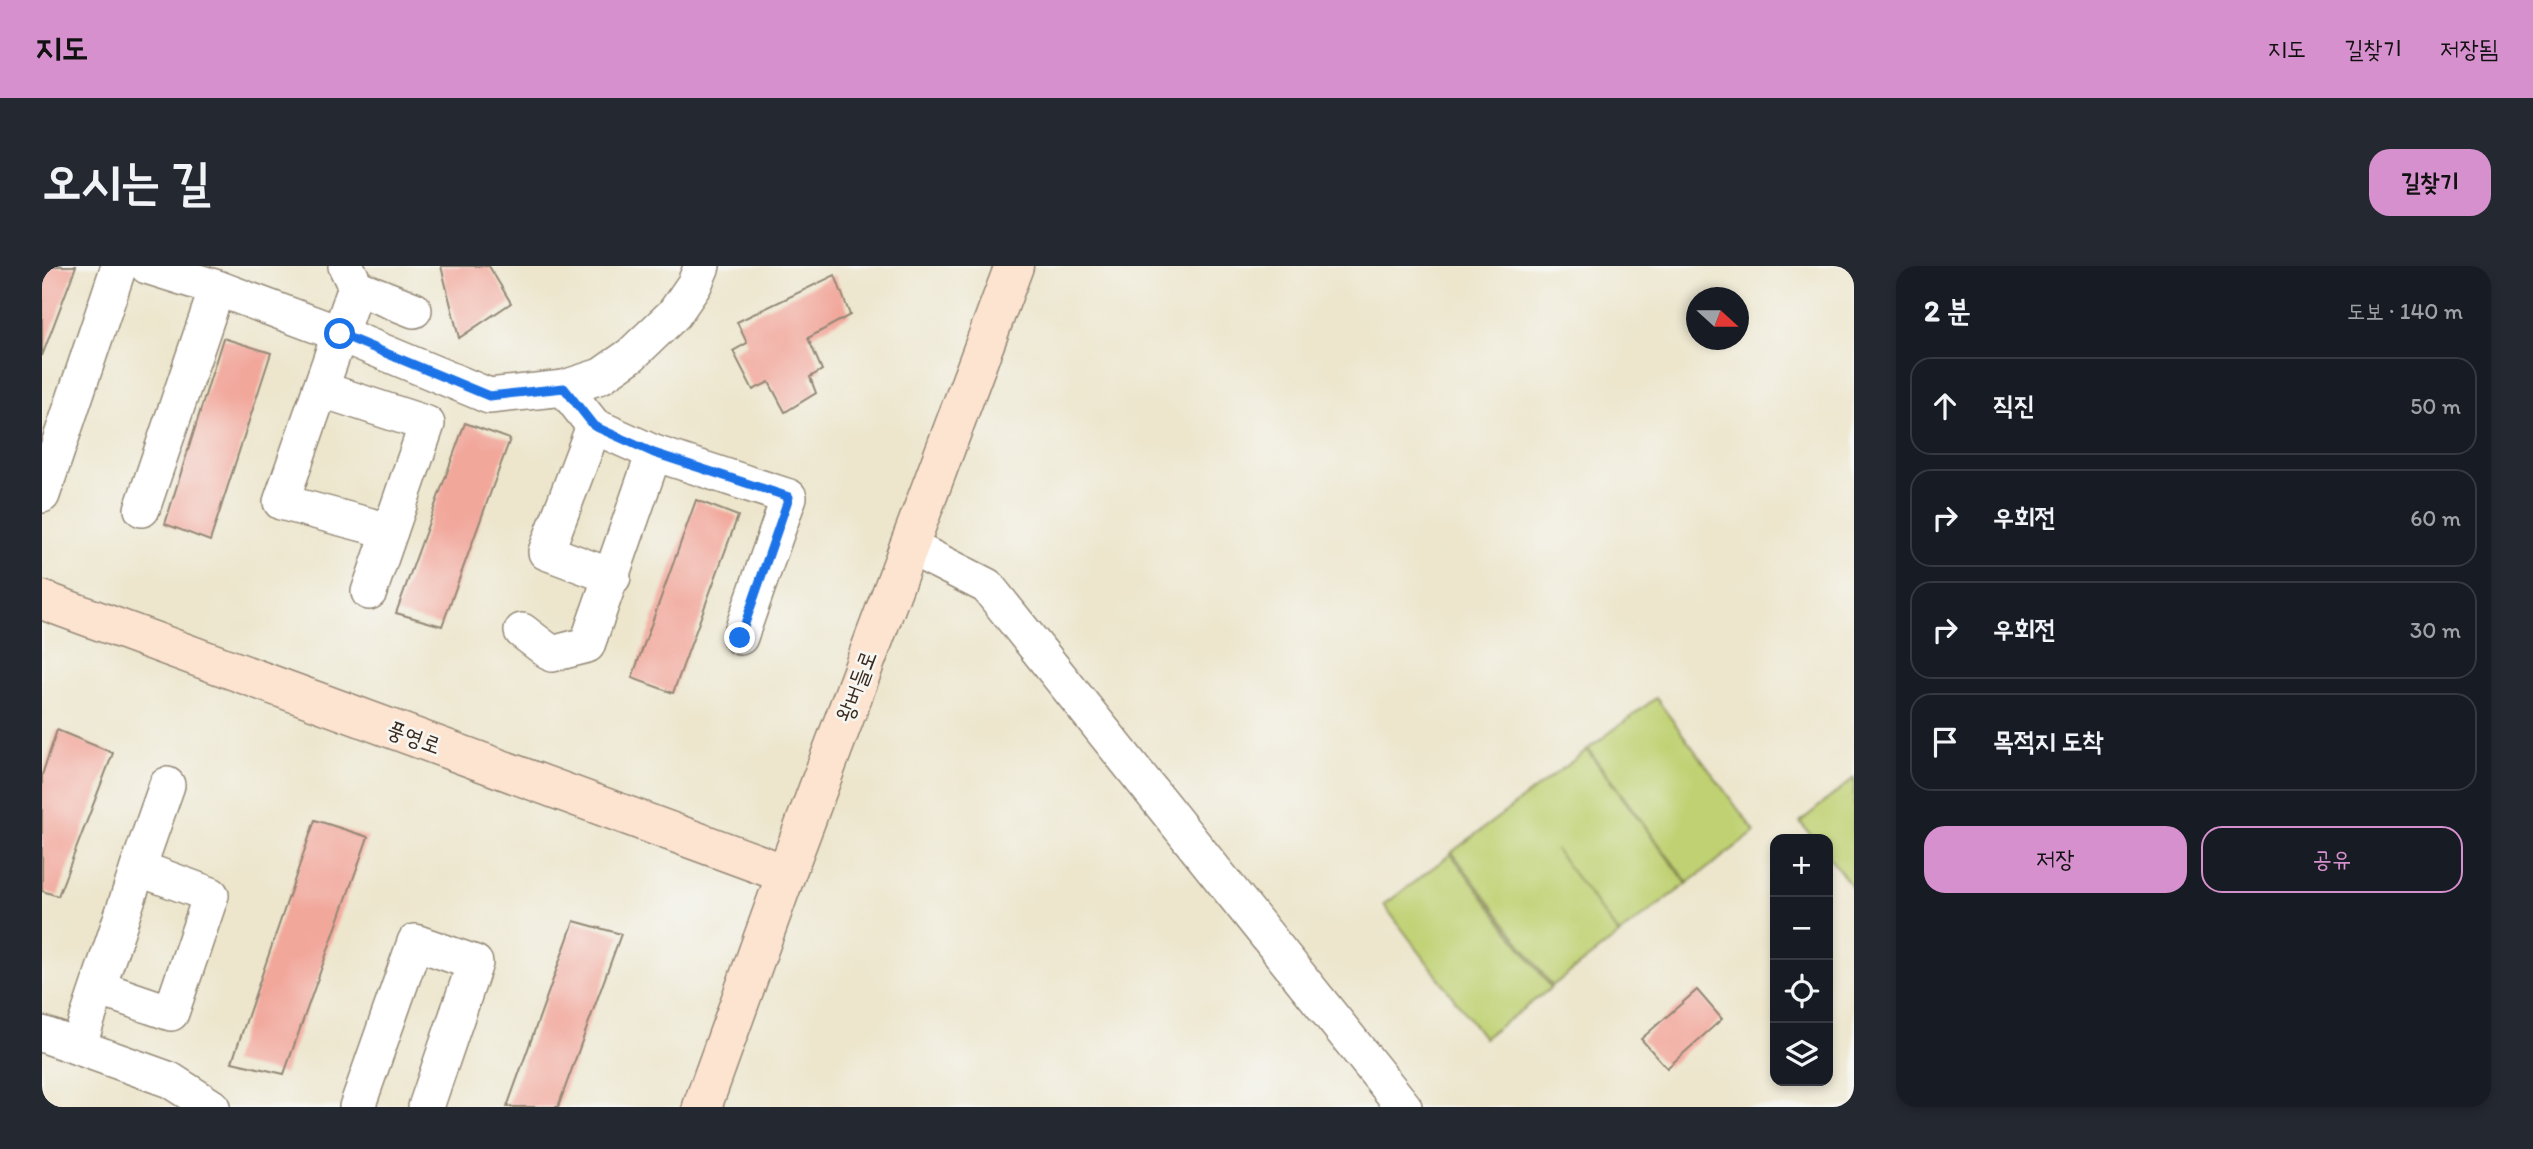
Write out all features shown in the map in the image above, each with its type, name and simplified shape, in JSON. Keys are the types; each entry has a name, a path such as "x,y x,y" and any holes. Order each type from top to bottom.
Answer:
{"main road":[{"name":"왕버들로","path":"702,1107 786,874 1014,266"},
{"name":"풍영로","path":"42,600 786,874"}],"street":[{"path":"42,495 119,266"},
{"path":"146,266 217,288 340,334 489,396 564,388 601,376 631,355 674,314 694,285 702,266"},
{"path":"390,531 281,502 340,334 351,277 414,310"},
{"path":"142,509 217,288"},
{"path":"564,388 594,426 654,453 789,497 740,638"},
{"path":"320,389 427,424 369,592"},
{"path":"594,426 546,552 613,577"},
{"path":"522,631 552,654 587,645 613,577 654,453"},
{"path":"908,546 987,586 1404,1107"},
{"path":"78,1047 167,785"},
{"path":"98,988 171,1013 211,895 138,868"},
{"path":"358,1107 415,942 475,963 426,1107"},
{"path":"42,1034 170,1080 212,1107"}],"green space":[{"path":"1656,698 1755,832 1688,883 1588,749"},
{"path":"1587,750 1687,884 1619,934 1555,849 1619,935 1552,986 1452,852"},
{"path":"1854,778 1854,889 1833,862 1833,834 1810,834 1800,822"},
{"path":"1451,854 1551,988 1484,1038 1384,905"}],"building":[{"path":"42,266 76,266 42,356"},
{"path":"441,266 489,266 511,303 459,338"},
{"path":"835,275 850,315 808,338 822,370 810,377 816,393 785,412 769,382 753,390 733,351 747,343 737,322"},
{"path":"223,338 271,353 210,541 165,524"},
{"path":"465,423 510,439 442,626 396,613"},
{"path":"696,500 738,516 673,693 632,678"},
{"path":"57,730 113,753 58,896 42,891 42,775"},
{"path":"315,820 368,837 284,1074 232,1062"},
{"path":"574,921 621,934 558,1107 507,1107"},
{"path":"1697,990 1722,1019 1667,1068 1641,1039"}],"route":[{"path":"340,334 489,396 564,388 594,426 654,453 789,497 740,638"}]}
